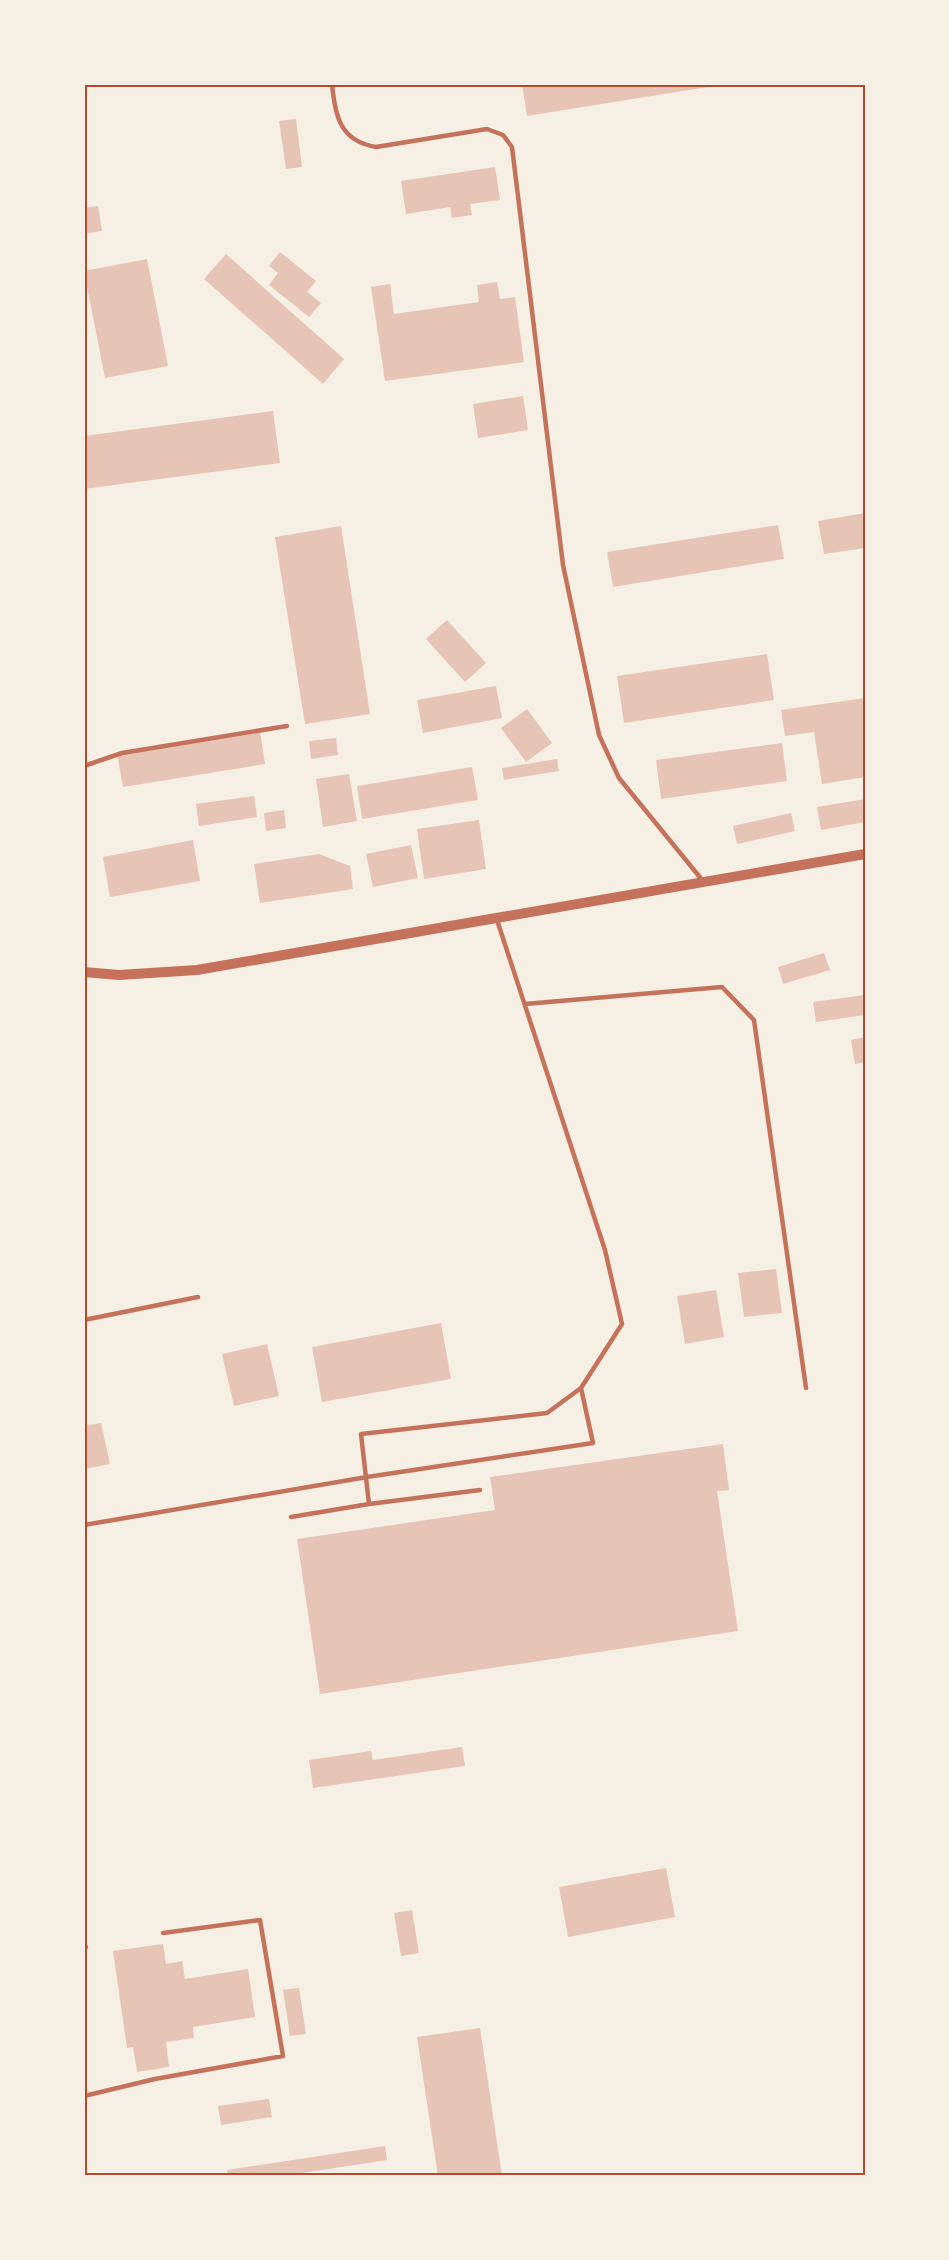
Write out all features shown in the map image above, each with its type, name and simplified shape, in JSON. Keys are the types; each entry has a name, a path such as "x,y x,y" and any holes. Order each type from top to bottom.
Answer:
{"street":[{"path":"84,972 119,975 197,970 865,854"}],"lane":[{"path":"332,84 334,107 339,122 350,136 362,145 376,147 487,129 503,135 512,147 563,565 599,735 619,778 703,881"},
{"path":"84,766 122,753 287,726"},
{"path":"369,1504 361,1434 547,1413 581,1388 622,1324 605,1250 496,917"},
{"path":"525,1004 722,987 754,1020 806,1388"},
{"path":"84,1320 198,1297"},
{"path":"84,1525 367,1477 593,1443 581,1388"},
{"path":"291,1516 480,1490"},
{"path":"84,2096 155,2079 283,2056 260,1920 163,1933"}],"building":[{"path":"522,84 720,84 720,85 527,116"},
{"path":"296,119 302,167 286,169 279,121"},
{"path":"495,167 500,200 470,204 472,215 452,218 450,207 406,214 401,181"},
{"path":"98,206 102,231 84,234 84,208"},
{"path":"280,252 316,281 307,292 321,303 309,317 269,285 278,273 269,266"},
{"path":"226,254 344,359 323,384 204,279"},
{"path":"147,259 168,366 105,378 84,271"},
{"path":"497,282 500,299 515,297 524,362 385,381 371,287 390,284 394,314 479,302 477,285"},
{"path":"523,396 528,430 478,438 473,404"},
{"path":"273,411 280,463 84,489 84,436"},
{"path":"865,513 865,548 824,554 818,521"},
{"path":"778,525 784,559 613,587 607,552"},
{"path":"341,526 370,714 305,724 275,537"},
{"path":"447,620 486,663 465,682 426,639"},
{"path":"767,654 774,700 624,723 617,676"},
{"path":"496,686 502,718 423,733 417,700"},
{"path":"865,698 865,777 822,784 814,732 785,736 781,710"},
{"path":"527,709 552,743 526,762 501,728"},
{"path":"260,731 265,764 123,787 117,754"},
{"path":"336,738 338,755 311,759 309,741"},
{"path":"782,743 787,781 661,799 656,760"},
{"path":"557,759 559,771 504,780 502,768"},
{"path":"472,767 478,800 362,819 357,786"},
{"path":"349,774 357,821 323,827 316,779"},
{"path":"254,796 257,817 199,826 196,804"},
{"path":"865,799 865,822 821,830 817,807"},
{"path":"284,810 286,828 266,831 264,813"},
{"path":"791,813 795,831 737,844 733,826"},
{"path":"479,820 486,869 424,879 417,829"},
{"path":"193,840 200,881 110,897 103,857"},
{"path":"411,845 418,878 373,887 366,854"},
{"path":"319,854 350,866 353,889 260,903 254,864"},
{"path":"824,953 830,970 783,984 778,967"},
{"path":"865,995 865,1015 816,1022 813,1002"},
{"path":"865,1037 865,1062 855,1064 851,1040"},
{"path":"776,1269 782,1313 744,1317 738,1273"},
{"path":"716,1290 724,1337 685,1344 677,1296"},
{"path":"441,1323 451,1379 322,1402 312,1347"},
{"path":"267,1344 279,1396 234,1406 222,1354"},
{"path":"101,1423 110,1464 84,1469 84,1426"},
{"path":"723,1444 729,1490 717,1491 738,1631 320,1694 297,1539 495,1510 490,1477"},
{"path":"462,1747 465,1766 313,1788 309,1760 371,1751 373,1760"},
{"path":"666,1868 675,1917 568,1937 559,1887"},
{"path":"412,1910 419,1953 401,1956 394,1913"},
{"path":"163,1944 166,1964 182,1961 185,1979 248,1969 255,2017 193,2027 194,2038 166,2042 169,2067 137,2072 133,2047 127,2048 113,1951"},
{"path":"299,1988 306,2034 290,2036 283,1990"},
{"path":"480,2028 502,2176 438,2176 417,2037"},
{"path":"269,2099 272,2117 221,2125 218,2106"},
{"path":"385,2146 387,2160 283,2176 228,2176 227,2170"}]}
